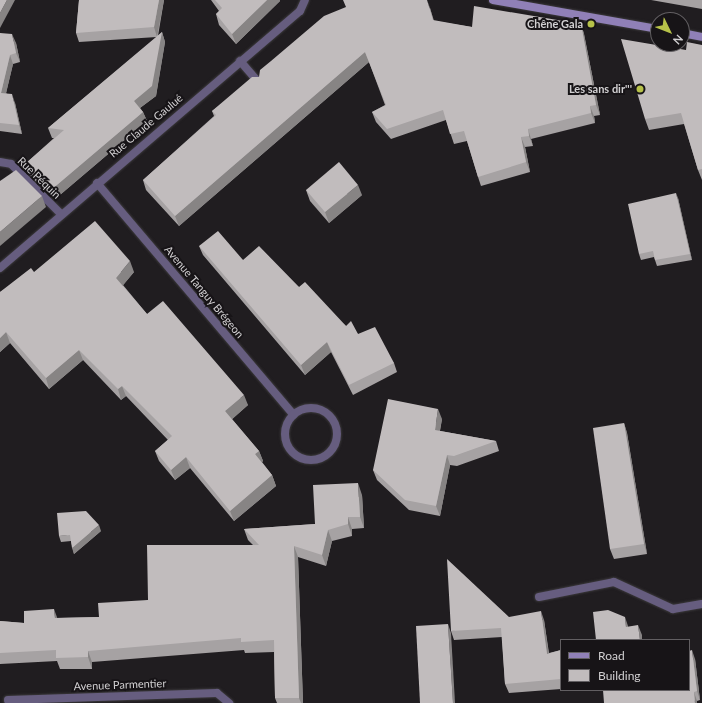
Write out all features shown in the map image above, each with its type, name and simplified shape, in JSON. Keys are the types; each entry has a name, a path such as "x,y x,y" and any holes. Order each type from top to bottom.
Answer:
{"street":[{"name":"Rue Claude Gaulué","path":"0,268 97,183 300,11 305,0"},
{"path":"493,0 650,28"},
{"path":"690,35 702,37"},
{"path":"240,61 259,83"},
{"name":"Rue Péquin","path":"0,162 11,164 61,214"},
{"name":"Avenue Tanguy Brégeon","path":"97,183 294,415"},
{"path":"308,408 330,416 338,433 330,453 315,460 296,455 286,438 287,426 294,415 308,408"},
{"path":"540,597 614,582 673,609 702,604"},
{"name":"Avenue Parmentier","path":"8,700 217,694 229,703"}],"building":[{"path":"0,0 7,0 0,13"},
{"path":"79,0 159,0 154,27 76,33"},
{"path":"215,0 267,0 232,34 216,14 222,8"},
{"path":"343,0 427,0 433,20 472,27 474,6 581,24 596,105 590,106 591,113 528,129 529,136 521,137 526,162 478,177 464,131 450,134 443,110 387,129 372,112 386,105 365,52 175,216 143,180 216,115 212,111 252,77 259,77 260,70 324,16 346,7"},
{"path":"162,32 152,86 134,101 143,112 51,190 25,164 64,130 48,128"},
{"path":"0,33 12,34 16,53 10,55 1,93 12,94 19,125 0,123"},
{"path":"621,39 650,44 650,52 690,52 690,43 702,45 702,169 698,170 681,113 645,119"},
{"path":"339,162 358,185 325,212 306,190"},
{"path":"16,170 42,196 0,232 0,181"},
{"path":"676,193 690,254 655,260 653,251 639,254 628,204"},
{"path":"95,221 130,261 116,278 147,314 163,301 244,395 225,411 259,451 255,454 272,475 230,511 186,457 171,470 155,451 172,436 122,386 118,389 79,350 46,378 6,332 0,338 0,292 31,268 34,272"},
{"path":"218,231 243,260 259,246 299,287 305,282 346,326 351,321 358,334 375,327 394,363 349,385 327,342 301,365 199,246"},
{"path":"388,399 438,409 435,430 496,441 454,456 447,455 436,506 405,500 373,470"},
{"path":"624,423 644,544 610,549 593,428"},
{"path":"358,483 360,517 348,517 348,524 328,530 322,555 294,546 299,698 275,698 274,640 241,642 241,638 88,651 88,657 56,658 56,650 0,653 0,621 24,623 24,611 54,609 55,618 99,617 98,603 148,600 147,545 259,545 244,529 315,524 313,485"},
{"path":"86,511 99,525 72,548 70,535 59,536 57,513"},
{"path":"447,559 509,617 541,611 547,654 560,650 560,679 505,684 501,628 451,631"},
{"path":"608,610 625,617 626,627 638,625 640,639 596,639 593,612"},
{"path":"448,624 453,703 420,703 416,626"},
{"path":"692,650 697,691 694,692 695,703 604,703 603,691 690,691 690,651"}],"place":[{"name":"Chêne Gala","path":"591,24"},
{"name":"Les sans dir'''","path":"640,89"}]}
